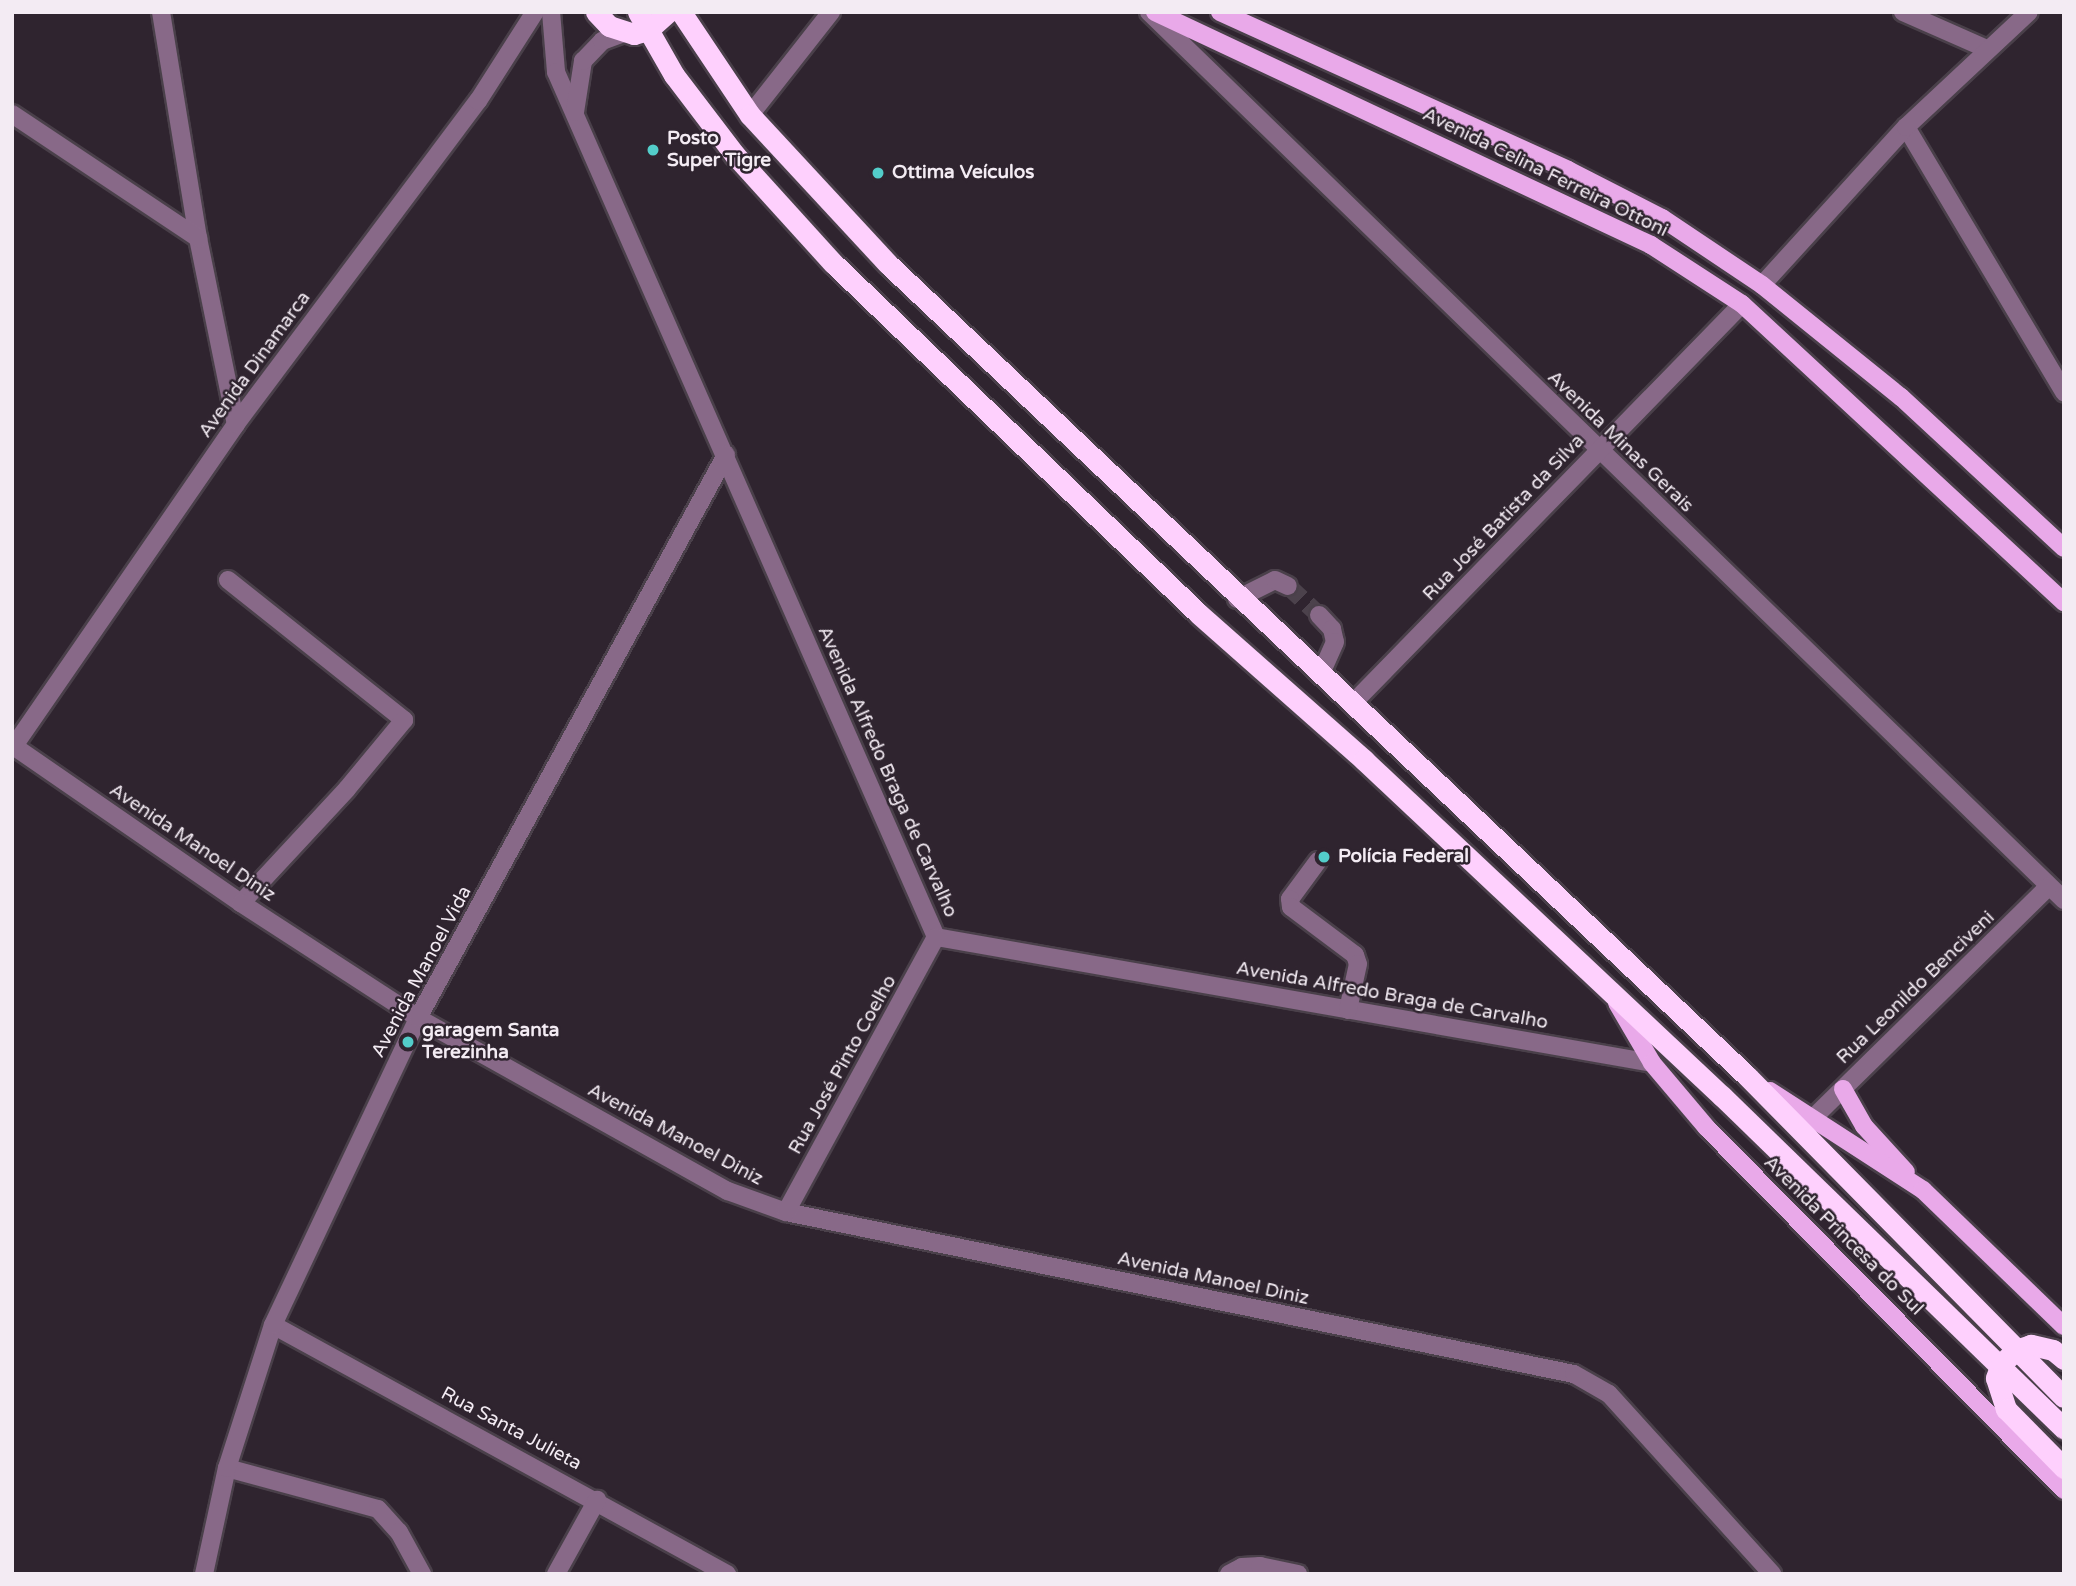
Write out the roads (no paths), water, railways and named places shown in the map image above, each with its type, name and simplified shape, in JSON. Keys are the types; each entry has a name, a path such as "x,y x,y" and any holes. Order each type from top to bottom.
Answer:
{"highway":[{"path":"596,12 624,33 643,21 668,12"},
{"path":"681,12 750,115 887,263 1237,598 1354,701 1747,1076 2008,1357 2064,1429"},
{"path":"643,21 674,75 735,155 833,263 1160,578 1364,760 1612,994 2008,1357 2064,1397"},
{"path":"2008,1357 2042,1346 2064,1359"},
{"path":"2008,1357 1996,1390 2006,1409 2064,1468"}],"main road":[{"name":"Avenida Celina Ferreira Ottoni","path":"1155,12 1651,245 1742,304 2064,602"},
{"name":"Avenida Celina Ferreira Ottoni","path":"1220,12 1568,170 1662,218 1762,285 1901,397 2064,548"},
{"name":"Avenida Princesa do Sul","path":"1612,994 1652,1063 1706,1128 2064,1490"},
{"path":"1747,1076 1923,1190"},
{"path":"1843,1089 1864,1126 1923,1190 2064,1326"}],"street":[{"path":"161,12 198,238 236,424"},
{"name":"Avenida Dinamarca","path":"13,746 236,424 478,101 535,12"},
{"name":"Avenida Alfredo Braga de Carvalho","path":"551,12 556,72 936,937 1652,1063"},
{"path":"750,115 831,12"},
{"name":"Avenida Minas Gerais","path":"1149,12 2064,900"},
{"path":"1903,12 1987,49"},
{"path":"1762,285 1906,127 2029,12"},
{"path":"575,112 583,61 602,41 624,33"},
{"path":"12,114 198,238"},
{"path":"1906,127 2064,392"},
{"name":"Rua José Batista da Silva","path":"1354,701 1742,304"},
{"name":"Avenida Manoel Vida","path":"204,1574 227,1468 273,1325 418,1018 726,455"},
{"path":"229,580 404,720 347,789 241,903"},
{"path":"1237,598 1275,580 1288,586"},
{"path":"1319,615 1332,629 1335,642 1321,674"},
{"name":"Avenida Manoel Diniz","path":"13,746 241,903 418,1018 728,1191 786,1212 1574,1374 1616,1402 1772,1574"},
{"path":"1318,861 1290,899 1291,907 1355,956 1358,964 1348,1010"},
{"name":"Rua Leonildo Benciveni","path":"1812,1119 2049,886"},
{"name":"Rua José Pinto Coelho","path":"786,1212 936,937"},
{"name":"Rua Santa Julieta","path":"273,1325 597,1500 727,1574"},
{"path":"227,1468 379,1509 399,1532 422,1574"},
{"path":"556,1574 597,1500"},
{"path":"1228,1574 1242,1567 1260,1566 1297,1574"}],"tunnel":[{"path":"1288,586 1319,615"}],"place":[{"name":"Posto Super Tigre","path":"653,150"},
{"name":"Ottima Veículos","path":"878,173"},
{"name":"Polícia Federal","path":"1324,857"},
{"name":"garagem Santa Terezinha","path":"408,1042"}]}
